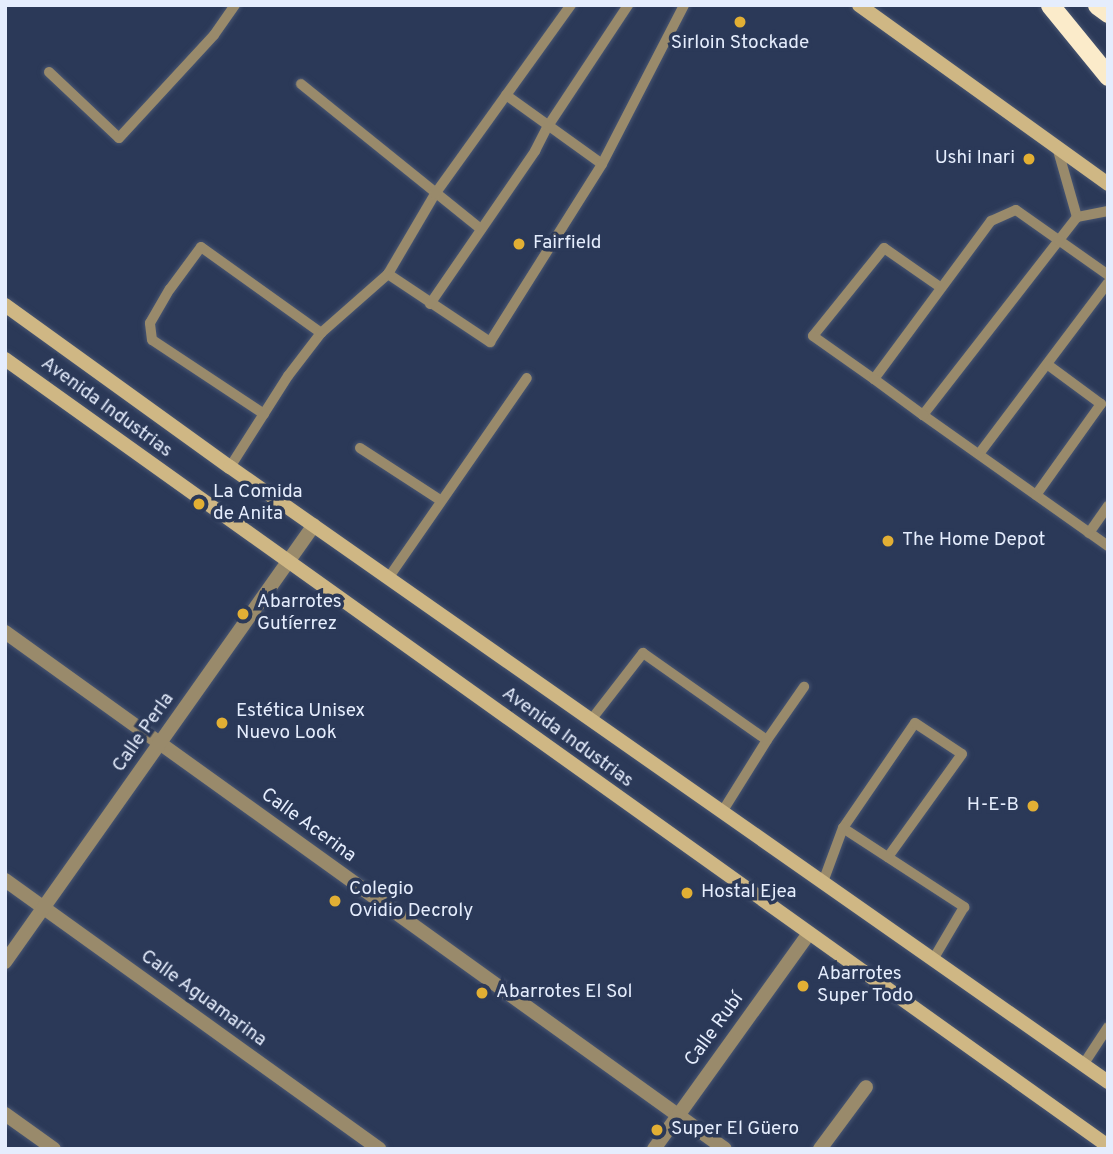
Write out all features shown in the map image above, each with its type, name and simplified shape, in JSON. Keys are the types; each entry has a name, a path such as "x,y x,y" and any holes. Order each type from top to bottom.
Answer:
{"highway":[{"path":"1050,5 1108,76"},
{"path":"1097,5 1108,13"}],"main road":[{"path":"859,5 1108,184"},
{"name":"Avenida Industrias","path":"5,305 230,467 1108,1082"},
{"name":"Avenida Industrias","path":"5,359 808,935 1108,1146"}],"street":[{"name":"Calle Perla","path":"5,962 314,525"},
{"name":"Calle Acerina","path":"5,632 725,1149"},
{"name":"Calle Aguamarina","path":"5,880 379,1149"},
{"name":"Calle Rubí","path":"654,1149 808,935"},
{"path":"820,1149 866,1087"},
{"path":"5,1114 54,1149"}],"lane":[{"path":"49,72 119,138 214,35 235,5"},
{"path":"230,467 321,333 388,274 435,194 571,5"},
{"path":"430,304 535,151 548,126 628,5"},
{"path":"388,274 490,342 602,164 684,5"},
{"path":"301,84 481,229"},
{"path":"506,94 602,164"},
{"path":"1057,147 1077,217"},
{"path":"874,379 991,221 1016,210 1108,275"},
{"path":"923,415 1077,217 1108,211"},
{"path":"264,414 152,340 150,323 170,289 201,247 321,333"},
{"path":"940,287 884,248 813,336 1108,547"},
{"path":"979,454 1108,283"},
{"path":"1036,495 1101,404 1047,364"},
{"path":"389,577 527,378"},
{"path":"360,448 440,500"},
{"path":"1089,533 1108,506"},
{"path":"591,720 643,653 767,740"},
{"path":"722,812 804,687"},
{"path":"823,882 843,828 915,723 962,754 888,857"},
{"path":"843,828 964,907 934,958"},
{"path":"1083,1065 1108,1027"}],"place":[{"name":"Sirloin Stockade","path":"740,22"},
{"name":"Ushi Inari","path":"1029,159"},
{"name":"Fairfield","path":"519,244"},
{"name":"La Comida de Anita","path":"199,504"},
{"name":"The Home Depot","path":"888,541"},
{"name":"Abarrotes Gutíerrez","path":"243,614"},
{"name":"Estética Unisex Nuevo Look","path":"222,723"},
{"name":"H-E-B","path":"1033,806"},
{"name":"Hostal Ejea","path":"687,893"},
{"name":"Colegio Ovidio Decroly","path":"335,901"},
{"name":"Abarrotes Super Todo","path":"803,986"},
{"name":"Abarrotes El Sol","path":"482,993"},
{"name":"Super El Güero","path":"657,1130"}]}
